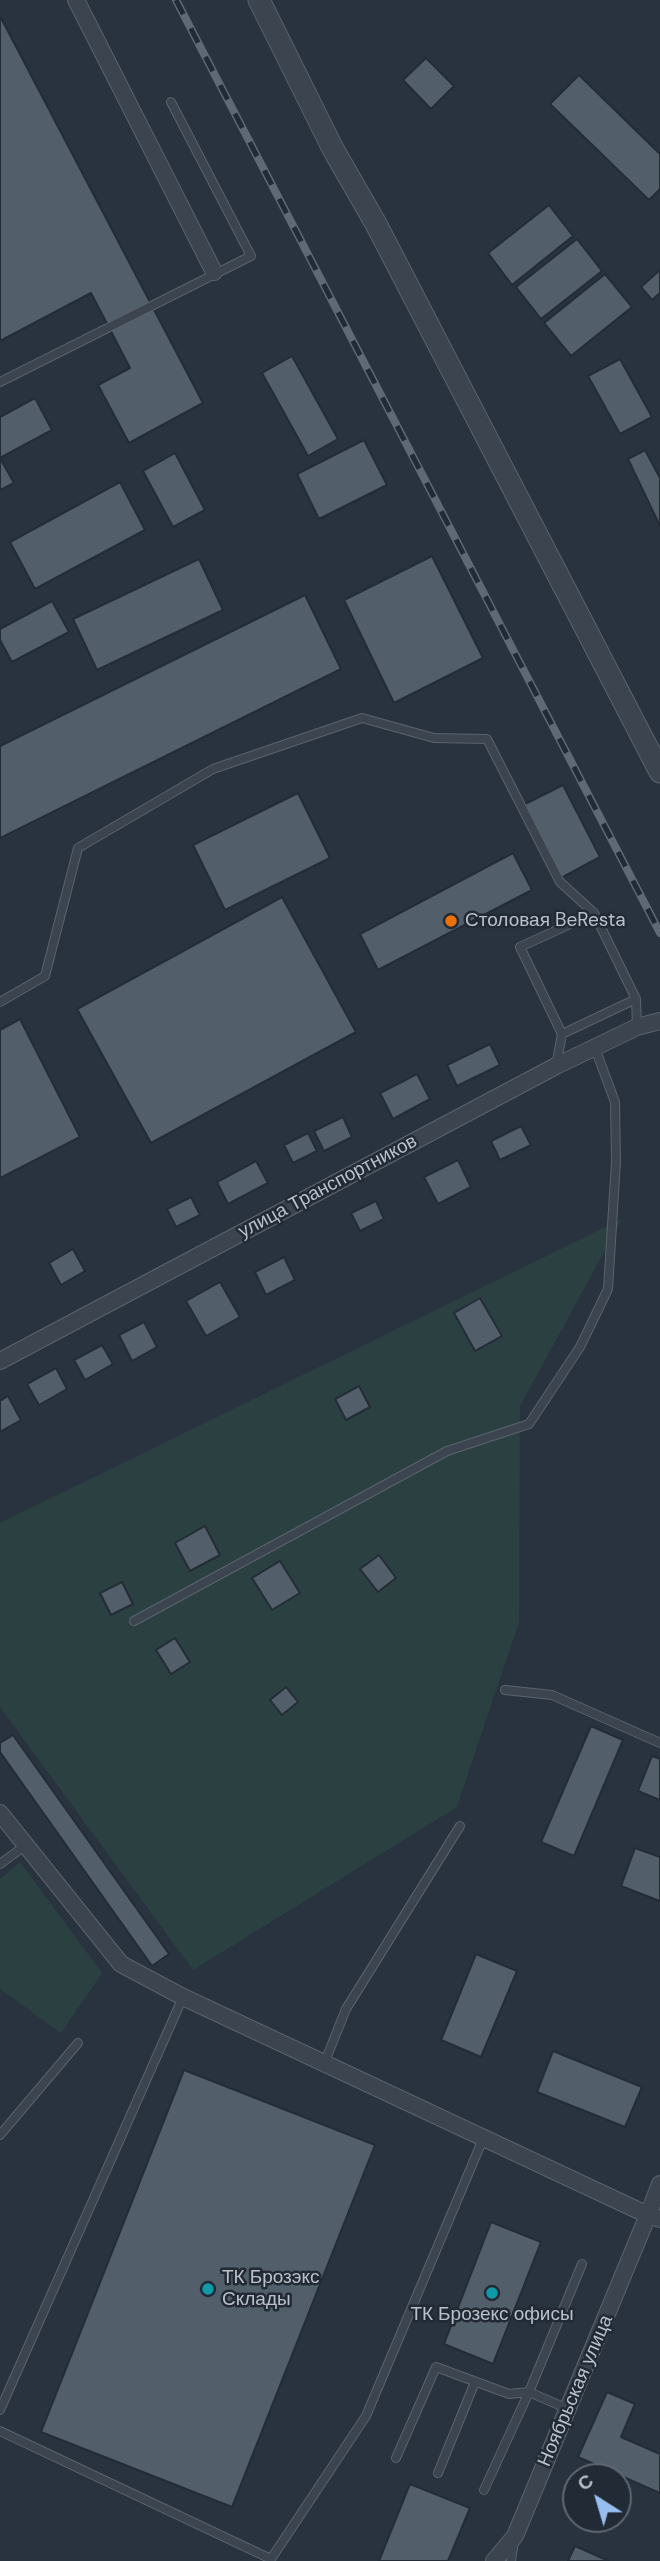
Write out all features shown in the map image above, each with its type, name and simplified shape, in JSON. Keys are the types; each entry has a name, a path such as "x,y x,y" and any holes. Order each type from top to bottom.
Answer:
{"street":[{"path":"76,0 214,272"},
{"path":"259,0 333,149 376,224 660,772"},
{"name":"улица Транспортников","path":"0,1361 556,1066 637,1027 660,1021"},
{"path":"0,1813 28,1844 121,1964 183,1997 324,2064 654,2217"},
{"name":"Ноябрьская улица","path":"494,2561 515,2536 568,2409 654,2217 660,2184"}],"lane":[{"path":"0,382 214,272 251,256 171,102"},
{"path":"0,1002 45,976 78,848 213,769 362,718 434,738 487,739 560,883 594,913 636,999 637,1027"},
{"path":"556,1066 562,1034 520,947 594,913"},
{"path":"562,1034 636,999"},
{"path":"134,1621 447,1451 530,1424 580,1347 608,1289 616,1162 615,1102 595,1047"},
{"path":"505,1690 552,1695 660,1743"},
{"path":"324,2064 346,2009 460,1825"},
{"path":"0,1864 28,1844"},
{"path":"0,2410 183,1997"},
{"path":"0,2135 78,2043"},
{"path":"0,2431 271,2559 366,2416 483,2138"},
{"path":"484,2490 529,2392 582,2264"},
{"path":"396,2458 436,2367 509,2394 529,2392 568,2409"},
{"path":"438,2473 475,2382"},
{"path":"511,2561 515,2536"}],"green space":[{"path":"622,1219 520,1406 519,1622 457,1807 193,1970 0,1707 0,1523"},
{"path":"20,1862 102,1973 61,2033 0,1989 0,1879"}],"building":[{"path":"0,16 203,403 129,443 98,385 130,368 91,293 0,341"},
{"path":"426,58 454,86 431,109 403,80"},
{"path":"579,75 660,154 660,189 649,200 550,104"},
{"path":"549,205 573,236 512,285 488,253"},
{"path":"577,239 602,271 541,319 516,287"},
{"path":"660,270 660,293 652,300 641,287"},
{"path":"605,274 632,307 571,356 544,323"},
{"path":"292,356 338,439 308,456 262,373"},
{"path":"620,359 652,417 620,434 588,376"},
{"path":"35,398 52,430 0,458 0,417"},
{"path":"364,440 387,485 319,519 297,474"},
{"path":"645,450 660,478 660,526 628,459"},
{"path":"175,453 205,510 173,527 143,471"},
{"path":"0,458 14,483 0,490"},
{"path":"120,482 145,530 35,589 10,542"},
{"path":"432,556 483,658 394,703 344,600"},
{"path":"199,559 223,610 97,670 73,619"},
{"path":"305,595 341,669 0,838 0,746"},
{"path":"52,601 69,632 12,662 0,640 0,629"},
{"path":"563,785 600,857 561,878 523,805"},
{"path":"298,793 330,858 225,910 193,845"},
{"path":"513,853 532,890 378,970 360,934"},
{"path":"282,897 356,1032 151,1143 77,1009"},
{"path":"20,1019 80,1137 0,1178 0,1030"},
{"path":"490,1044 500,1065 457,1086 447,1065"},
{"path":"417,1074 430,1099 393,1119 380,1093"},
{"path":"343,1117 352,1137 324,1151 314,1131"},
{"path":"521,1126 531,1145 500,1160 491,1141"},
{"path":"308,1133 317,1151 293,1163 284,1145"},
{"path":"458,1160 471,1187 438,1204 424,1177"},
{"path":"256,1161 268,1183 228,1204 217,1182"},
{"path":"191,1197 200,1215 176,1227 167,1209"},
{"path":"376,1201 384,1219 360,1231 351,1213"},
{"path":"73,1249 85,1271 61,1285 49,1263"},
{"path":"284,1257 295,1280 266,1295 255,1272"},
{"path":"220,1282 240,1317 206,1336 186,1301"},
{"path":"480,1298 502,1336 475,1351 454,1313"},
{"path":"144,1322 157,1347 132,1361 119,1335"},
{"path":"102,1345 113,1364 85,1380 74,1360"},
{"path":"56,1368 67,1389 39,1405 27,1384"},
{"path":"359,1386 370,1407 346,1420 335,1399"},
{"path":"8,1396 21,1420 0,1432 0,1401"},
{"path":"205,1526 220,1555 190,1571 175,1543"},
{"path":"379,1555 396,1578 378,1592 360,1569"},
{"path":"280,1561 300,1593 272,1610 252,1578"},
{"path":"122,1582 133,1604 111,1615 100,1593"},
{"path":"175,1638 190,1662 171,1674 156,1650"},
{"path":"286,1687 298,1702 282,1715 270,1700"},
{"path":"591,1726 623,1740 574,1856 541,1842"},
{"path":"13,1735 169,1954 152,1966 0,1752 0,1743"},
{"path":"652,1756 660,1759 660,1800 638,1791"},
{"path":"635,1848 660,1857 660,1901 621,1886"},
{"path":"476,1954 517,1971 481,2057 441,2040"},
{"path":"553,2051 642,2087 625,2127 537,2092"},
{"name":"ТК Брозэкс Склады","path":"184,2070 375,2145 232,2507 41,2432"},
{"name":"ТК Брозекс офисы","path":"491,2222 541,2242 493,2364 444,2344"},
{"path":"607,2392 635,2404 621,2437 660,2454 660,2493 632,2481 632,2463 592,2463 578,2457"},
{"path":"410,2484 470,2508 448,2561 379,2561"},
{"path":"575,2546 609,2561 568,2561"}],"railway":[{"path":"176,0 660,933"}],"place":[{"name":"Столовая BeResta","path":"451,921"},
{"name":"ТК Брозэкс Склады","path":"208,2289"},
{"name":"ТК Брозекс офисы","path":"492,2293"}]}
